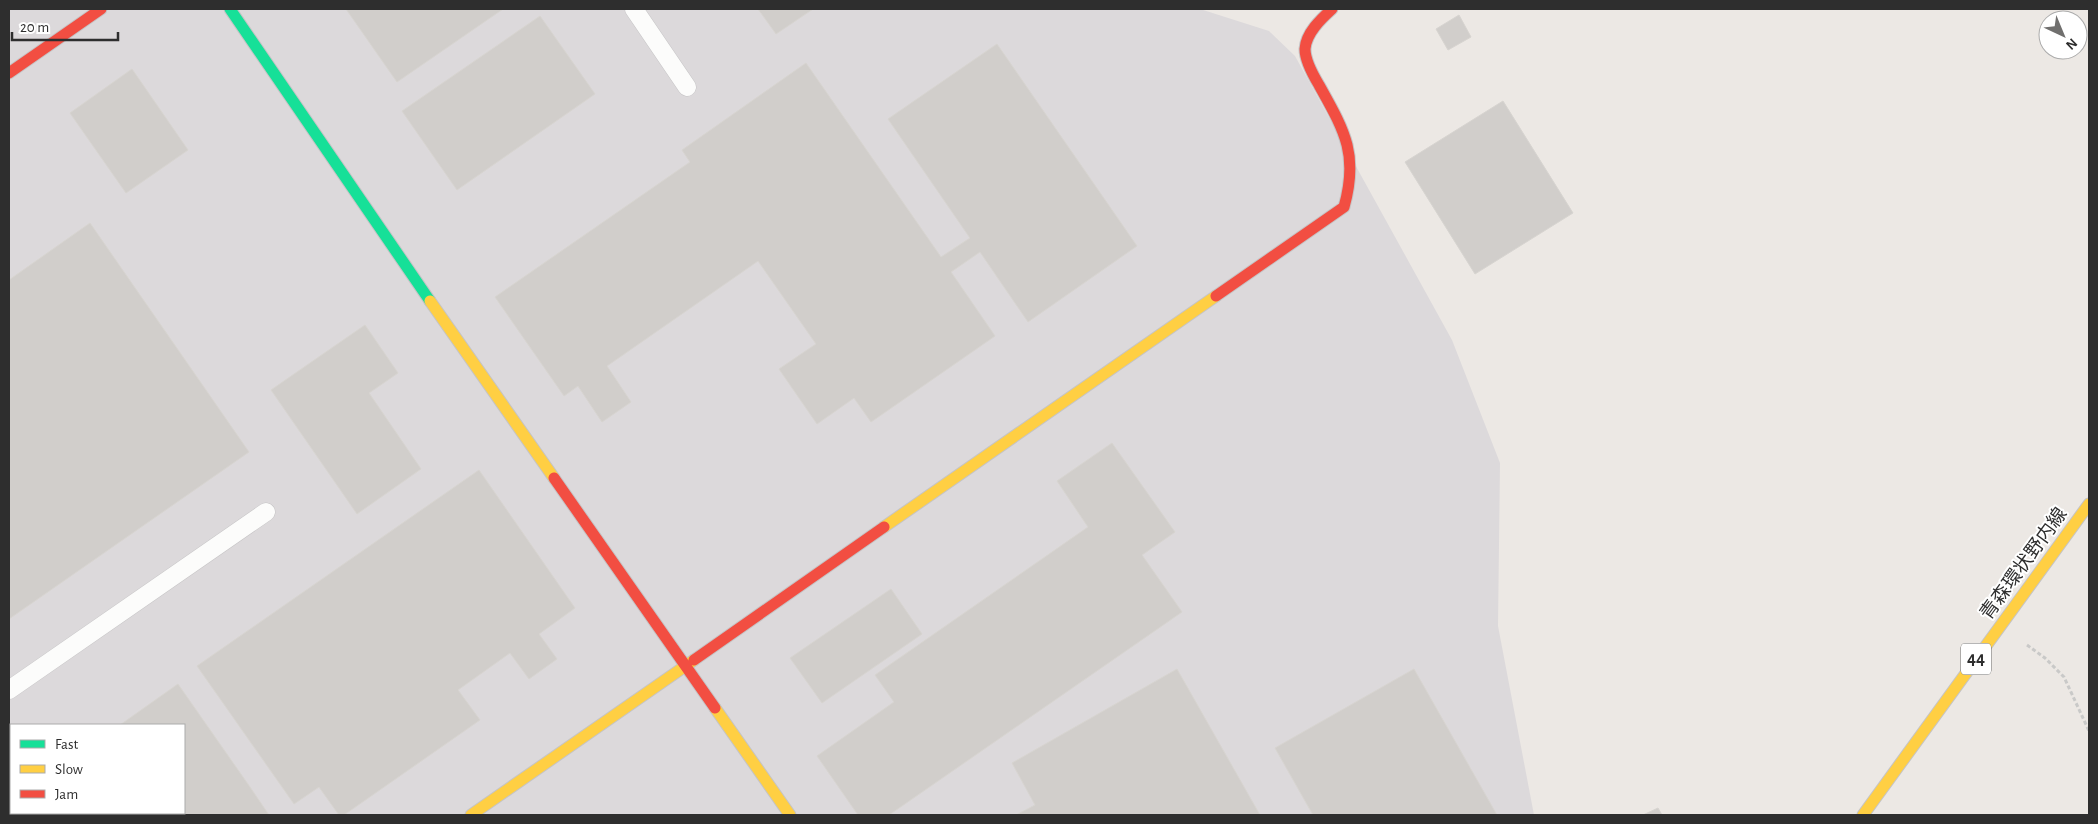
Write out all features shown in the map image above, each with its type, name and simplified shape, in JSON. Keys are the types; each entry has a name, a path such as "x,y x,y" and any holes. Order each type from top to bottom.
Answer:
{"street":[{"path":"9,73 100,9"},
{"path":"230,9 456,340 790,815"},
{"path":"471,815 1344,207 1352,176 1348,142 1310,67 1305,50 1311,32 1332,9"},
{"name":"青森環状野内線","path":"1863,815 2089,504"}],"lane":[{"path":"634,9 687,88"},
{"path":"9,690 266,512"}],"path":[{"path":"2000,626 2045,658 2064,677 2089,731"}],"shaded area":[{"path":"9,9 1200,9 1269,31 1295,56 1452,340 1500,463 1498,626 1534,815 9,815"}],"building":[{"path":"346,9 503,9 397,82"},
{"path":"758,9 813,9 776,34"},
{"path":"1459,15 1471,37 1448,50 1436,29"},
{"path":"540,16 595,94 457,190 402,111"},
{"path":"997,44 1137,246 1028,322 980,252 951,272 995,336 871,422 854,398 817,424 779,369 816,344 758,261 607,366 631,402 602,422 578,386 564,396 495,297 690,162 682,150 806,63 941,257 970,238 888,119"},
{"path":"132,69 188,150 126,193 70,113"},
{"path":"1503,101 1573,213 1475,274 1405,162"},
{"path":"90,223 249,452 9,619 9,280"},
{"path":"365,325 398,373 369,393 421,469 357,514 271,390"},
{"path":"1112,443 1175,532 1142,555 1182,612 889,815 858,815 817,756 894,702 875,675 1088,527 1057,481"},
{"path":"479,470 575,608 539,634 557,659 529,679 510,653 458,690 480,720 344,815 339,815 319,787 294,804 197,666"},
{"path":"891,589 922,634 822,703 790,658"},
{"path":"1177,669 1260,815 1016,815 1035,805 1012,763"},
{"path":"1414,669 1497,815 1313,815 1275,748"},
{"path":"178,684 269,815 144,815 185,814 185,724 121,724"},
{"path":"1658,808 1662,815 1643,815"}],"traffic: fast":[{"path":"230,9 430,301"}],"traffic: slow":[{"path":"884,527 1216,296"},
{"path":"430,301 554,478"},
{"path":"1863,815 2089,504"},
{"path":"471,815 694,660"},
{"path":"715,708 790,815"}],"traffic: jam":[{"path":"9,73 101,9"},
{"path":"1216,296 1344,207 1350,172 1346,143 1336,116 1310,68 1305,49 1311,32 1332,9"},
{"path":"554,478 715,708"},
{"path":"694,660 884,527"}]}
